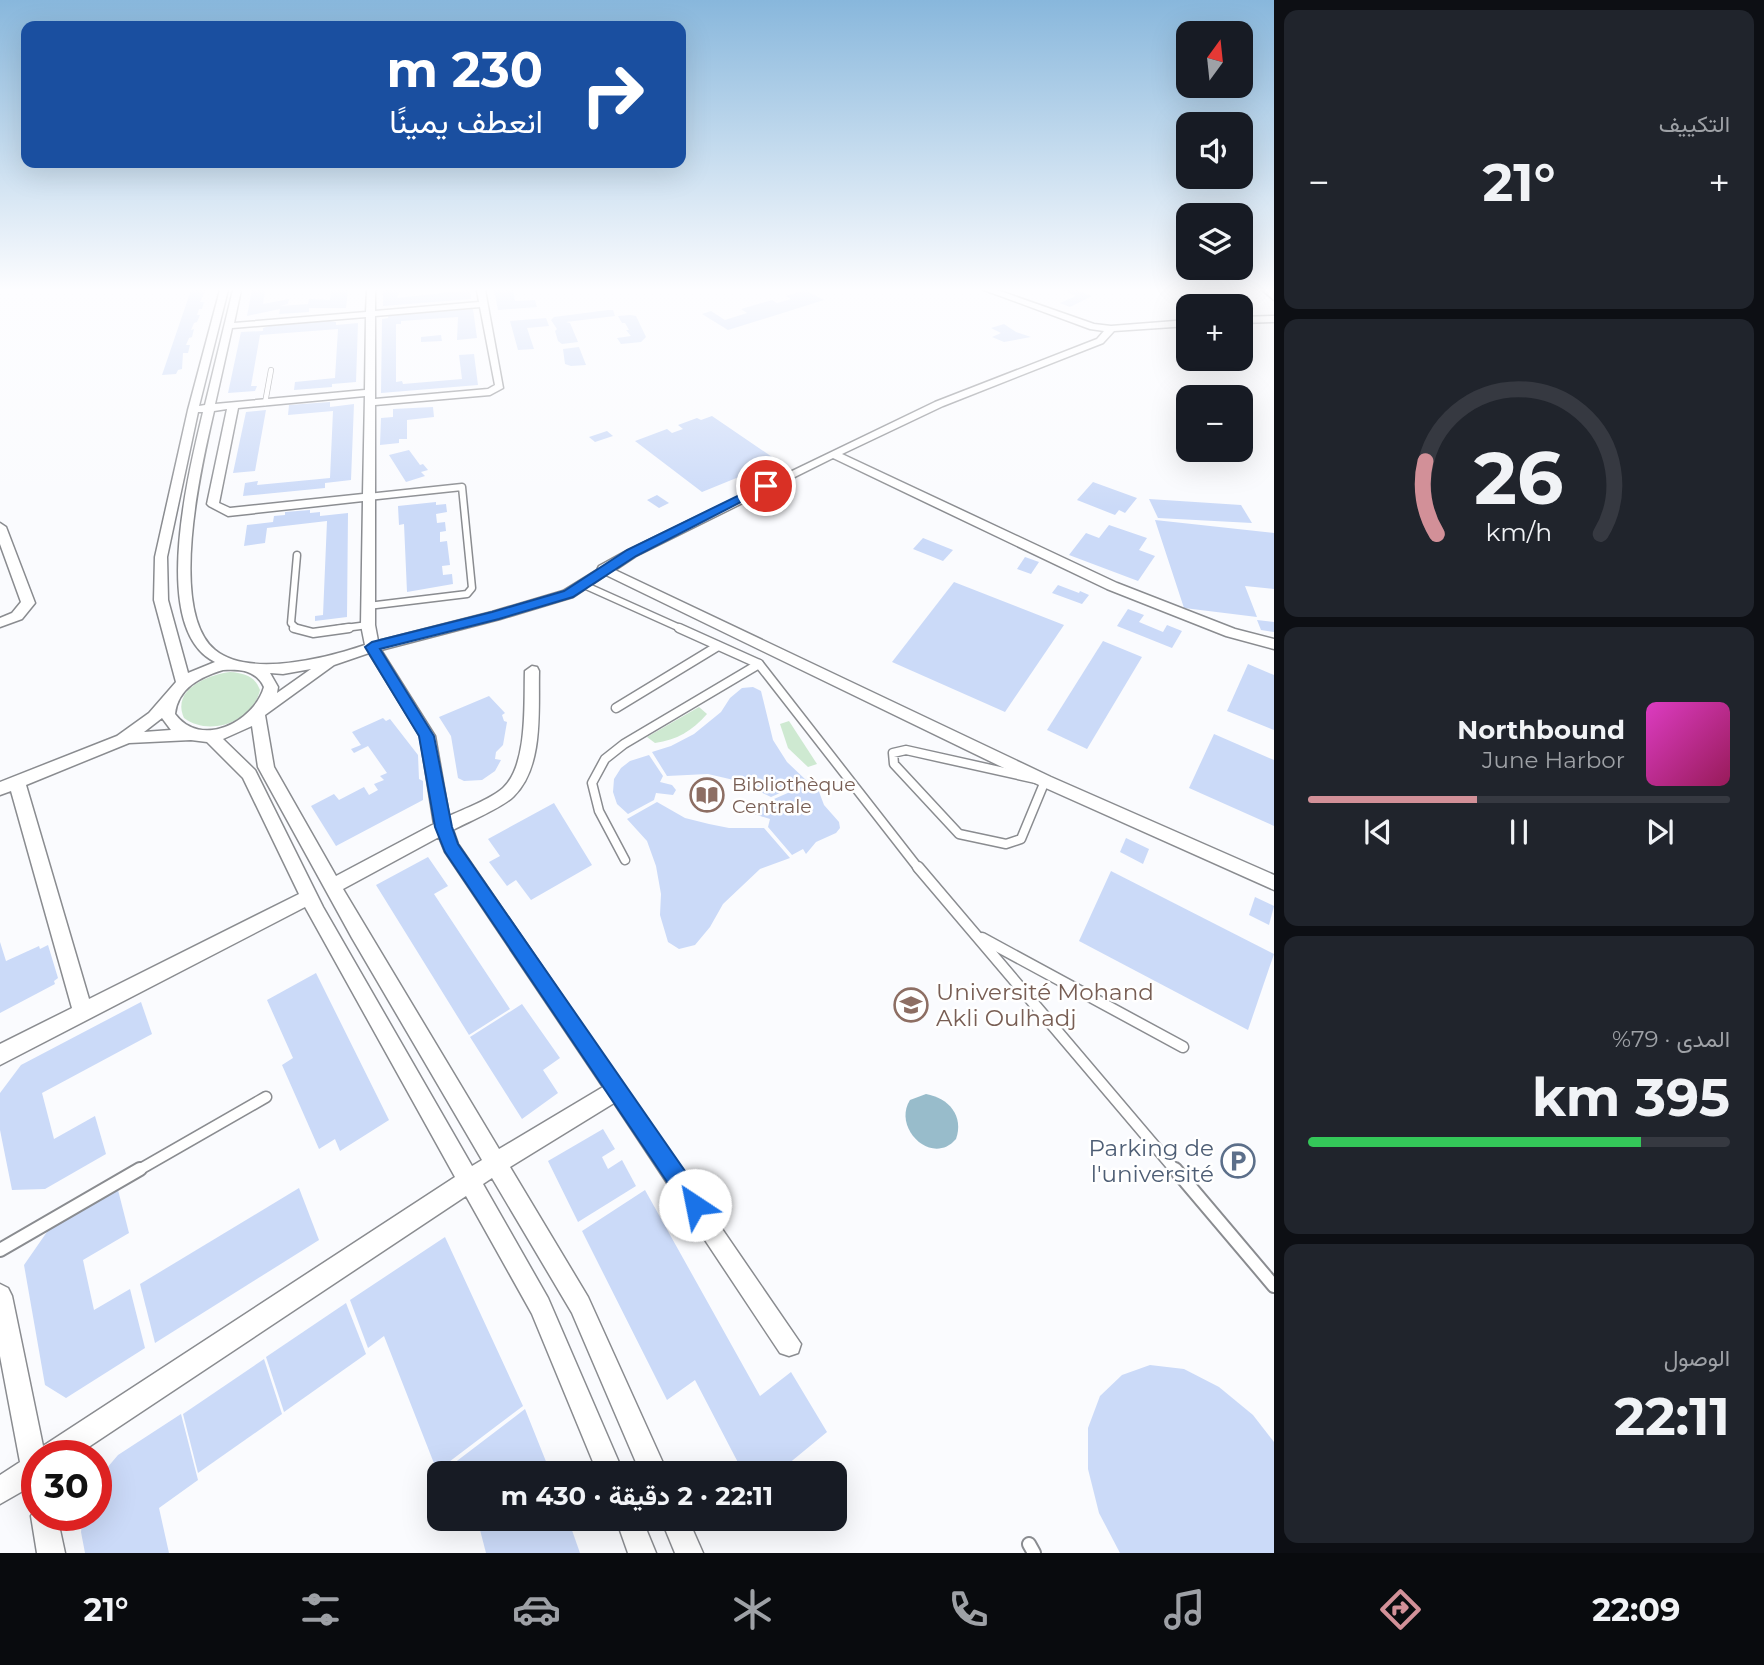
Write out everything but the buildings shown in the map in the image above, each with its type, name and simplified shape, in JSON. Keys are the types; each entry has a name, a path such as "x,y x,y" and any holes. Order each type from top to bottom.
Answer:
{"street":[{"path":"205,362 161,557 161,600 178,657 178,689 168,708 171,722 183,732 206,735 249,774 309,897 540,1306 606,1461"},
{"path":"220,362 209,408 184,555 190,614 205,648 218,659 264,674 271,687 268,702 260,713 266,767 332,886 580,1305 650,1461"},
{"path":"370,362 368,625 372,647 427,736 443,827 451,847 789,1343"},
{"path":"193,410 265,403 490,391 500,386 495,362"},
{"path":"83,1012 8,786 138,731 178,689 208,669 243,666 283,669 332,661 372,647 551,600 584,585 603,569 833,454 939,404 1045,362"},
{"path":"233,406 213,504 229,512 368,497"},
{"path":"833,454 1134,595 1231,633 1274,644"},
{"path":"0,527 28,603 18,616 0,623"},
{"path":"603,569 1045,780 1274,883"},
{"path":"122,740 151,735 206,735 236,729 332,661"},
{"path":"332,886 508,793 520,779 526,762 532,671"},
{"path":"0,1055 309,897"},
{"path":"80,1440 496,1163 617,1090"},
{"path":"0,1296 34,1440"},
{"path":"0,1491 21,1478"},
{"path":"47,1531 51,1553"},
{"path":"634,1531 642,1553"},
{"path":"679,1531 689,1553"}],"lane":[{"path":"265,403 271,370"},
{"path":"368,497 462,488 472,587 467,594 368,606"},
{"path":"297,555 292,623 295,629 313,633 368,625"},
{"path":"584,585 759,664 919,868 1274,1286"},
{"path":"616,708 718,646"},
{"path":"625,860 599,811 592,783 605,759 624,744 759,664"},
{"path":"906,750 1045,780 1021,839 1006,844 959,834 894,764 893,753 906,750"},
{"path":"976,934 1183,1047"},
{"path":"0,1250 266,1097"}],"green space":[{"path":"230,672 248,676 258,685 260,690 249,711 229,723 217,726 194,724 184,718 181,708 187,691 202,680"},
{"path":"699,707 707,714 684,734 655,743 647,737"},
{"path":"789,721 817,764 808,767 788,748 780,724"}],"water":[{"path":"926,1094 942,1099 953,1109 956,1116 956,1139 946,1147 936,1149 926,1146 910,1132 906,1122 910,1100"}],"place":[{"name":"Bibliothèque Centrale","path":"707,795"},
{"name":"Université Mohand Akli Oulhadj","path":"911,1005"},
{"name":"Parking de l'université","path":"1238,1161"}],"route":[{"path":"695,1205 451,847 443,827 427,736 372,647 495,616 568,594 603,569 632,553 766,486"}]}
